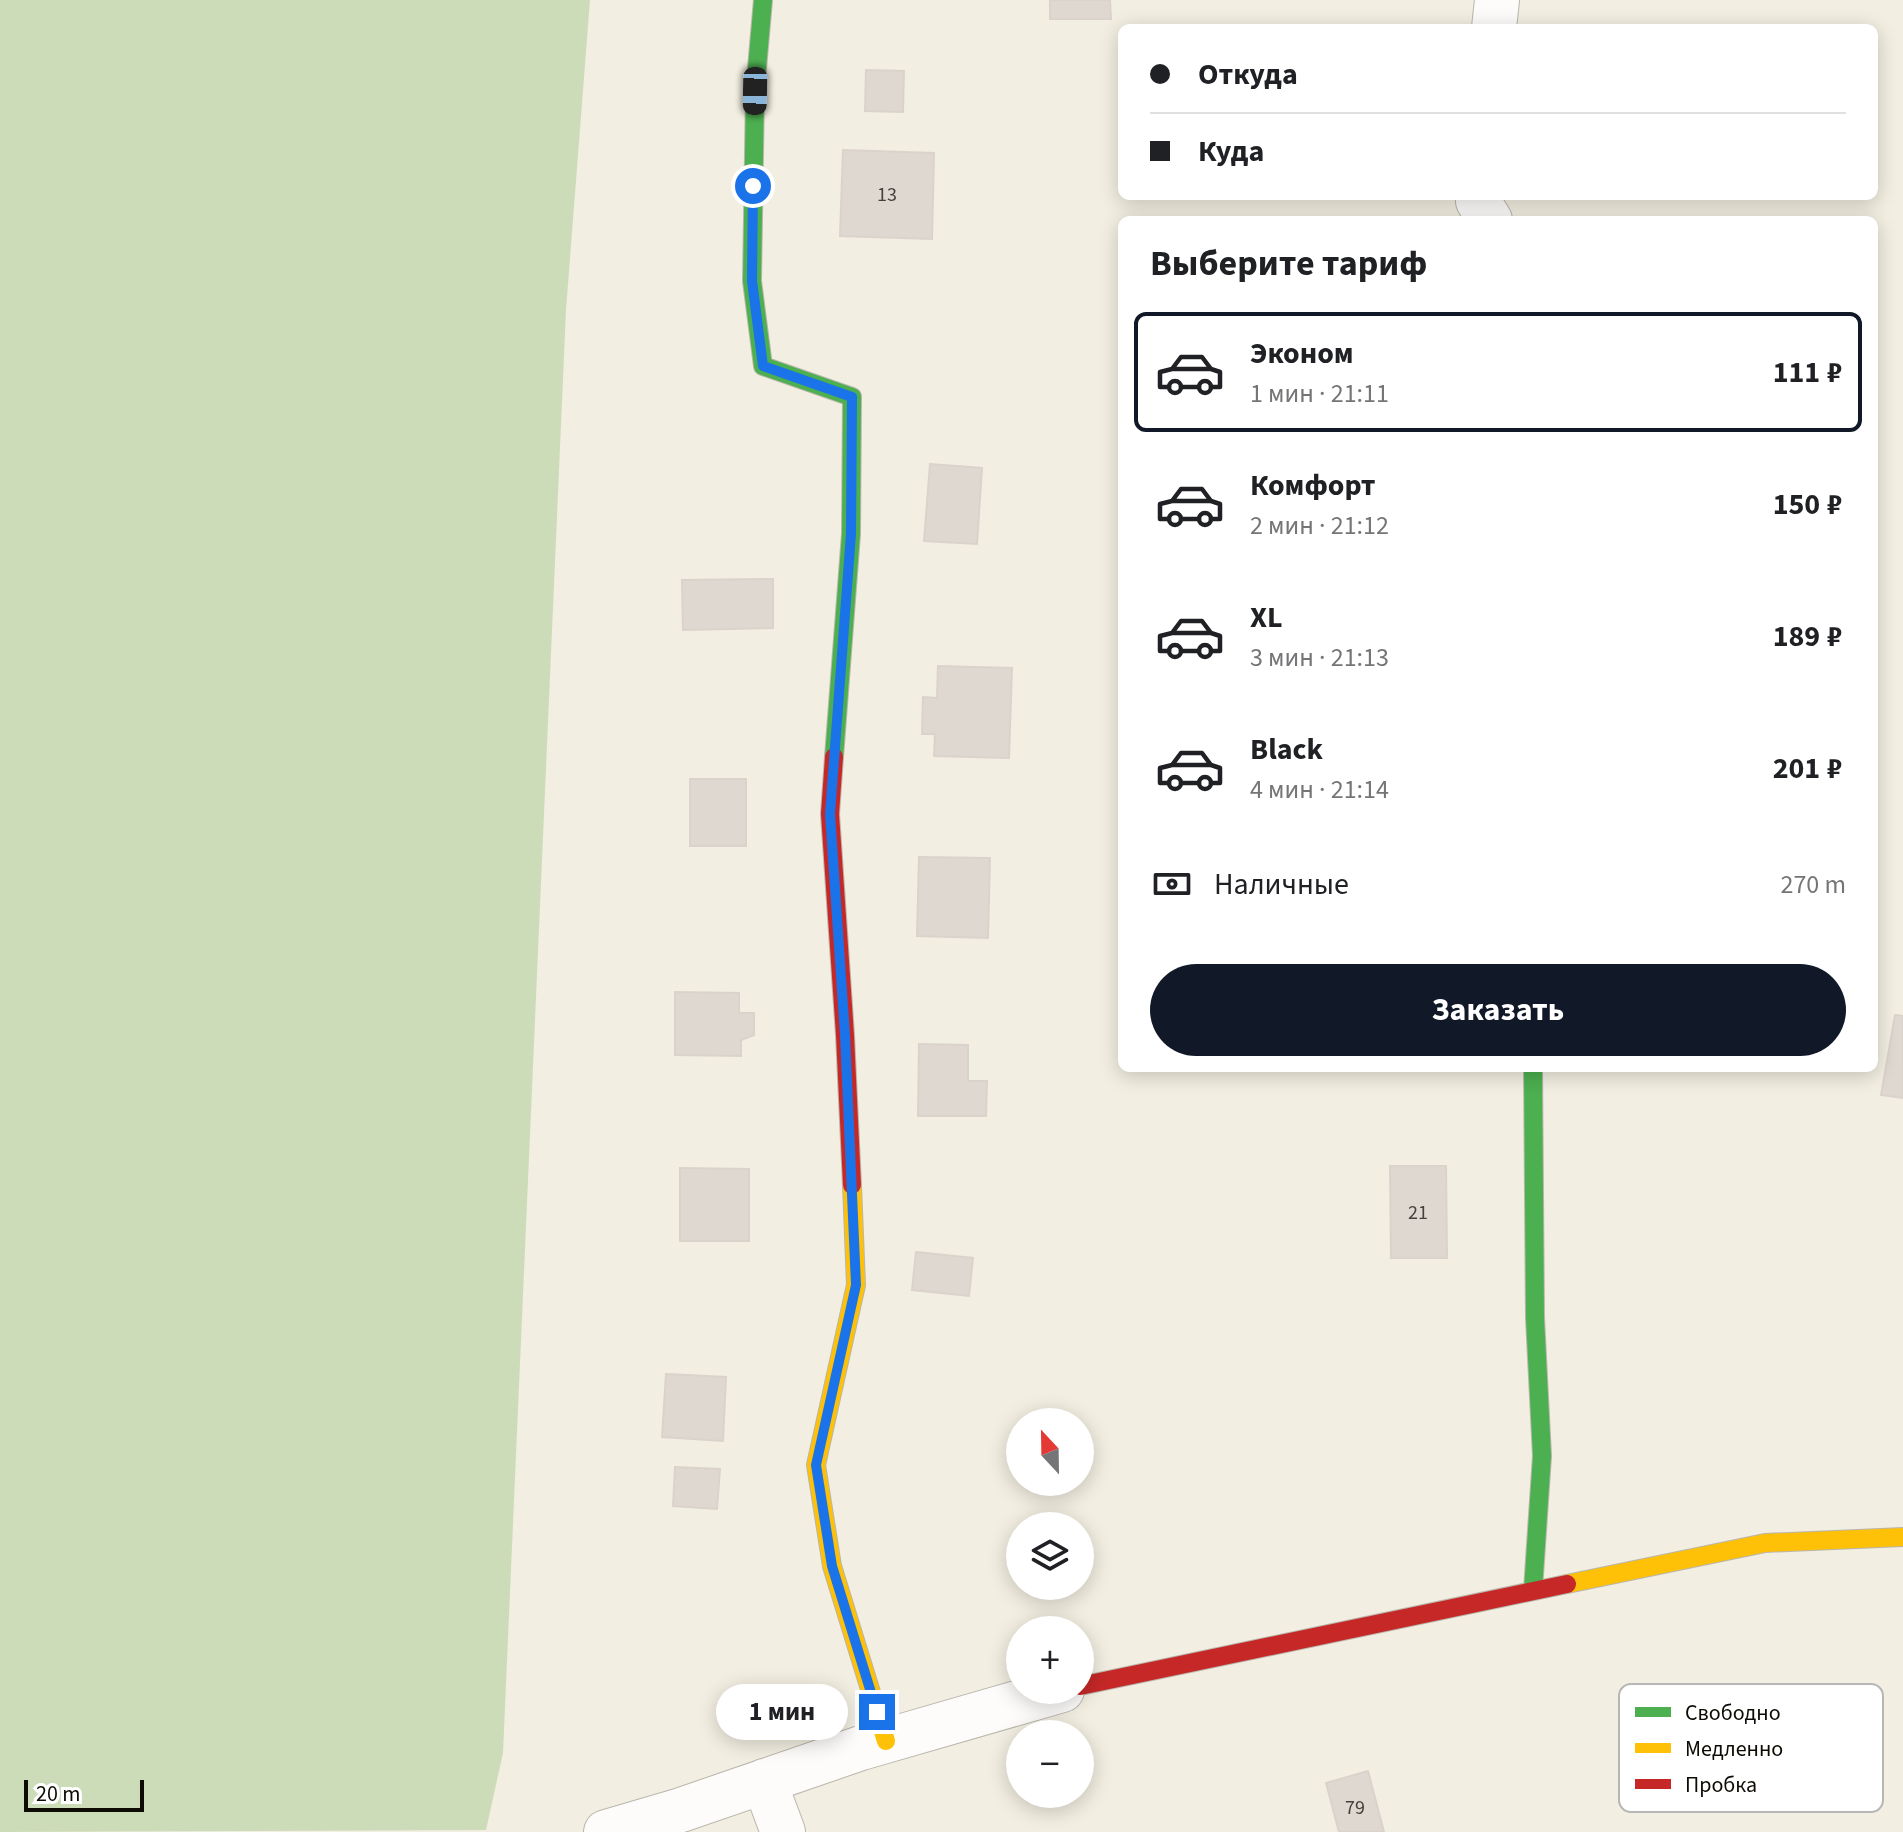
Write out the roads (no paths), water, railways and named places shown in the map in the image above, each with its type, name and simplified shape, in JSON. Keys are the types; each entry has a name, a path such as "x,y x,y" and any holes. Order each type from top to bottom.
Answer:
{"street":[{"path":"763,0 755,91 752,281 763,366 852,397 851,534 830,814 845,1035 856,1285 816,1465 832,1566 886,1741"},
{"path":"1494,24 1497,0"},
{"path":"1533,1072 1535,1318 1542,1456 1533,1590"},
{"path":"1094,1683 1765,1543 1903,1537"},
{"path":"606,1832 886,1741 1014,1704"},
{"path":"764,1781 783,1832"}]}
